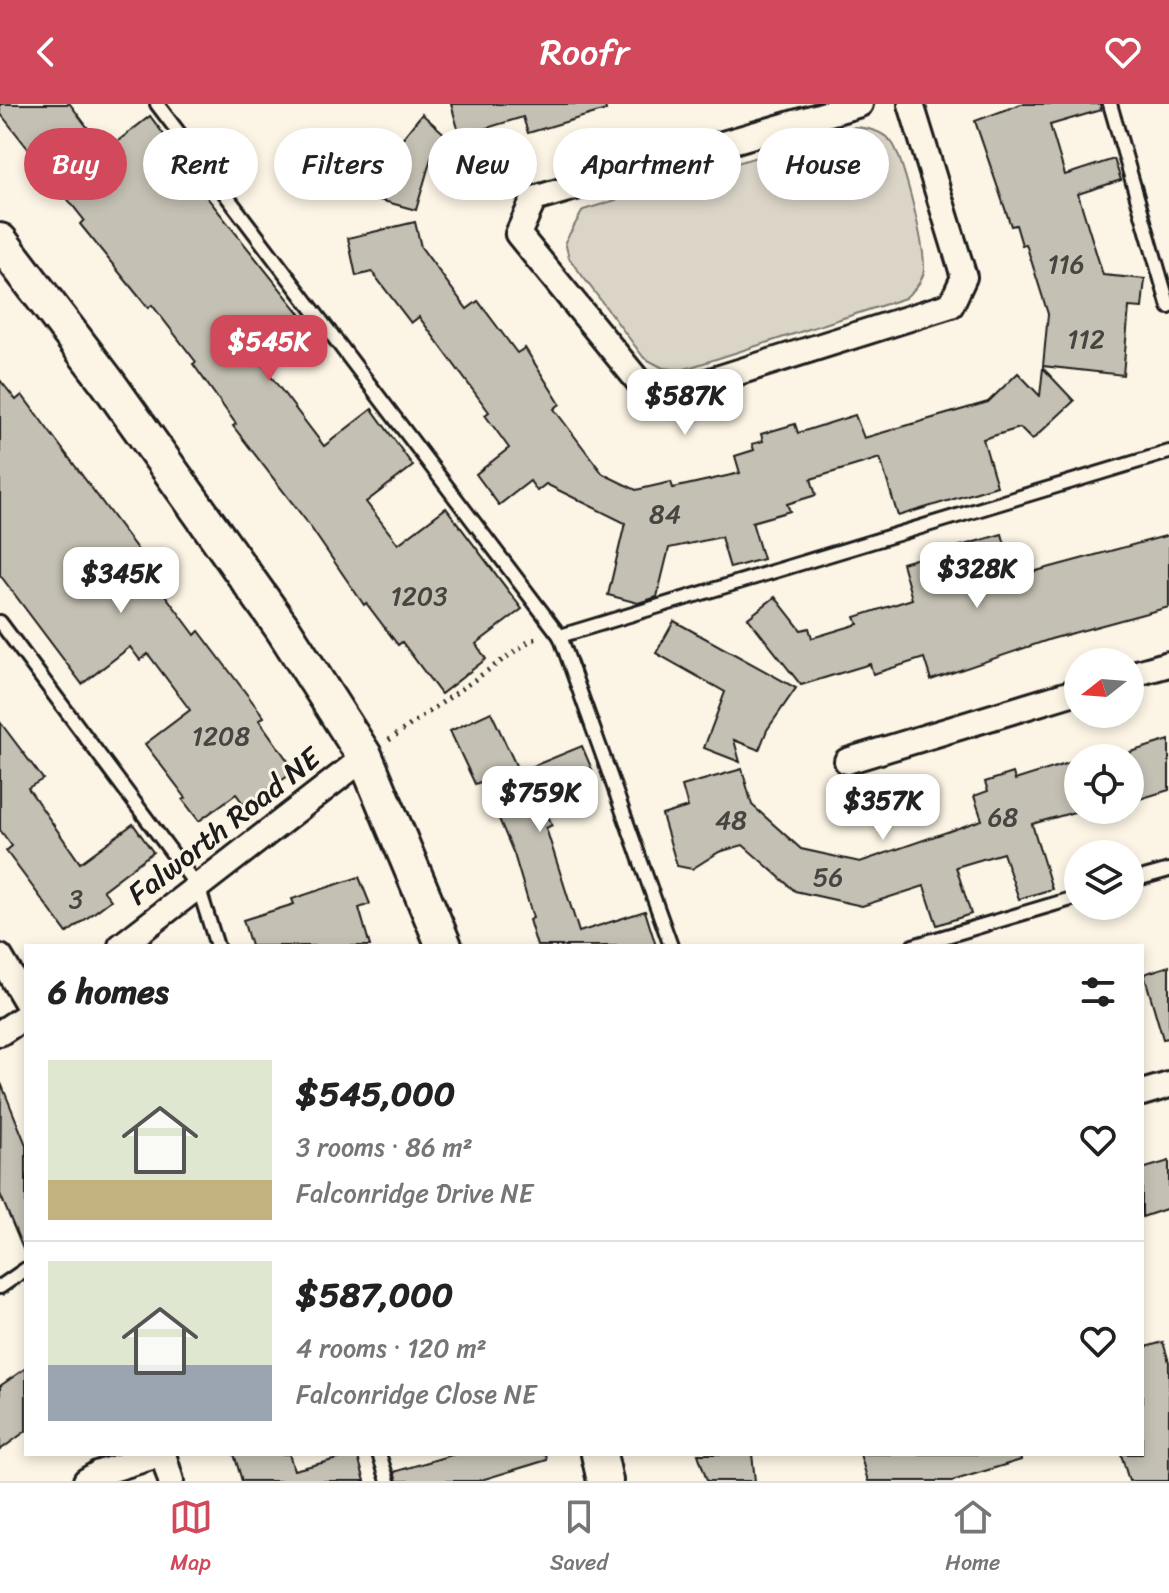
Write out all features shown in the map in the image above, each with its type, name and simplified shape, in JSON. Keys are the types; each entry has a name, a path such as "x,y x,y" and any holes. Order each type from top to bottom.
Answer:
{"street":[{"path":"860,104 534,199 518,234 653,399 951,305 964,277 911,104"},
{"path":"0,241 108,383 283,629 365,757 443,944"},
{"path":"1144,671 1169,664"},
{"path":"847,761 1064,695"},
{"name":"Falworth Road NE","path":"124,944 199,889 365,757"},
{"path":"0,957 24,998"},
{"path":"0,1033 24,1017"},
{"path":"1144,1092 1169,1085"},
{"path":"86,1481 99,1473 155,1456"},
{"path":"163,1456 171,1481"},
{"path":"599,1456 605,1481"}],"lane":[{"path":"1110,104 1169,307"},
{"path":"161,105 560,636 670,944"},
{"path":"560,636 1169,452"},
{"path":"0,622 199,889 216,944"},
{"path":"1144,877 1169,870"},
{"path":"920,944 1064,901"},
{"path":"0,1287 24,1270"},
{"path":"380,1456 388,1481"}],"path":[{"path":"365,757 531,640 560,636"}],"shaded area":[{"path":"889,140 897,153 919,230 923,275 905,298 682,370 663,368 644,358 569,258 565,242 583,210 616,200 741,200 741,162 757,157 757,200 889,200"}],"building":[{"path":"0,104 70,104 88,128 24,128 24,144 0,113"},
{"path":"451,104 605,104 606,110 537,130 526,128 523,117 487,128 458,128"},
{"path":"1021,104 1100,104 1101,110 1050,125 1065,175 1114,159 1121,180 1078,194 1103,275 1145,279 1142,308 1129,307 1123,375 1043,366 1048,314 1026,244 1022,245 1016,225 1011,226 975,121"},
{"path":"422,114 438,128 428,128 428,169 416,210 380,200 412,200 411,128"},
{"path":"150,116 159,128 143,128 143,200 209,200 309,325 260,362 324,446 372,409 413,466 366,502 398,544 446,508 522,609 476,644 486,659 441,694 402,642 398,645 366,603 364,605 307,522 233,426 236,424 193,364 196,362 152,305 148,308 80,224 84,220 68,200 127,200 127,134"},
{"path":"415,222 421,247 467,309 478,301 517,353 525,348 560,404 554,409 603,474 636,490 671,482 673,488 740,473 735,456 754,450 752,444 763,441 761,434 795,424 798,433 855,415 864,438 988,402 1018,373 1040,396 1043,368 1074,401 1032,440 1020,428 983,439 997,486 898,516 880,458 811,479 816,495 787,504 790,511 752,522 763,559 730,568 721,537 669,548 657,597 638,603 608,595 625,523 546,484 537,491 530,481 499,505 476,474 509,448 485,415 489,412 419,317 411,323 372,272 356,276 348,238"},
{"path":"0,380 16,400 22,395 152,569 148,572 195,635 199,631 264,717 259,720 295,771 245,806 236,794 199,821 183,800 186,798 145,744 190,710 148,654 140,660 130,647 82,684 0,575"},
{"path":"1002,534 1014,577 1169,535 1169,607 1051,639 931,680 924,658 873,674 870,664 801,685 748,618 775,597 801,630 809,628 812,638 858,624 855,617 912,599 902,563"},
{"path":"674,621 796,688 767,730 759,750 734,740 740,762 704,748 725,692 656,653"},
{"path":"491,712 519,772 582,746 596,779 542,802 552,825 546,828 579,932 645,911 655,944 536,944 529,920 533,918 514,854 483,781 475,784 450,731"},
{"path":"0,722 43,779 28,788 80,863 133,824 153,852 103,890 111,900 67,933 6,851 12,846 0,830"},
{"path":"1169,740 1169,790 1144,798 1144,748"},
{"path":"1064,764 1064,815 1032,824 1052,889 1019,899 1003,853 956,867 971,914 937,925 924,886 862,906 795,891 743,845 719,852 692,869 677,866 662,815 688,807 682,786 742,769 752,805 801,849 860,862 982,820 974,796 988,791 985,782 1013,773 1015,780"},
{"path":"359,877 370,904 359,908 369,944 250,944 243,920 294,904 292,899"},
{"path":"1169,966 1169,1038 1163,1039 1144,974"},
{"path":"1,1083 24,1140 24,1251 0,1194"},
{"path":"1169,1161 1169,1208 1144,1216 1144,1168"},
{"path":"1163,1342 1169,1362 1169,1481 1129,1481 1122,1456 1144,1456 1144,1347"},
{"path":"24,1369 24,1432 0,1450 0,1386"},
{"path":"235,1456 290,1456 294,1470 358,1456 365,1481 242,1481"},
{"path":"448,1456 546,1456 547,1460 478,1481 397,1481 394,1472"},
{"path":"699,1456 752,1456 755,1481 707,1481"},
{"path":"861,1456 1020,1456 1021,1460 952,1481 868,1481"}]}
